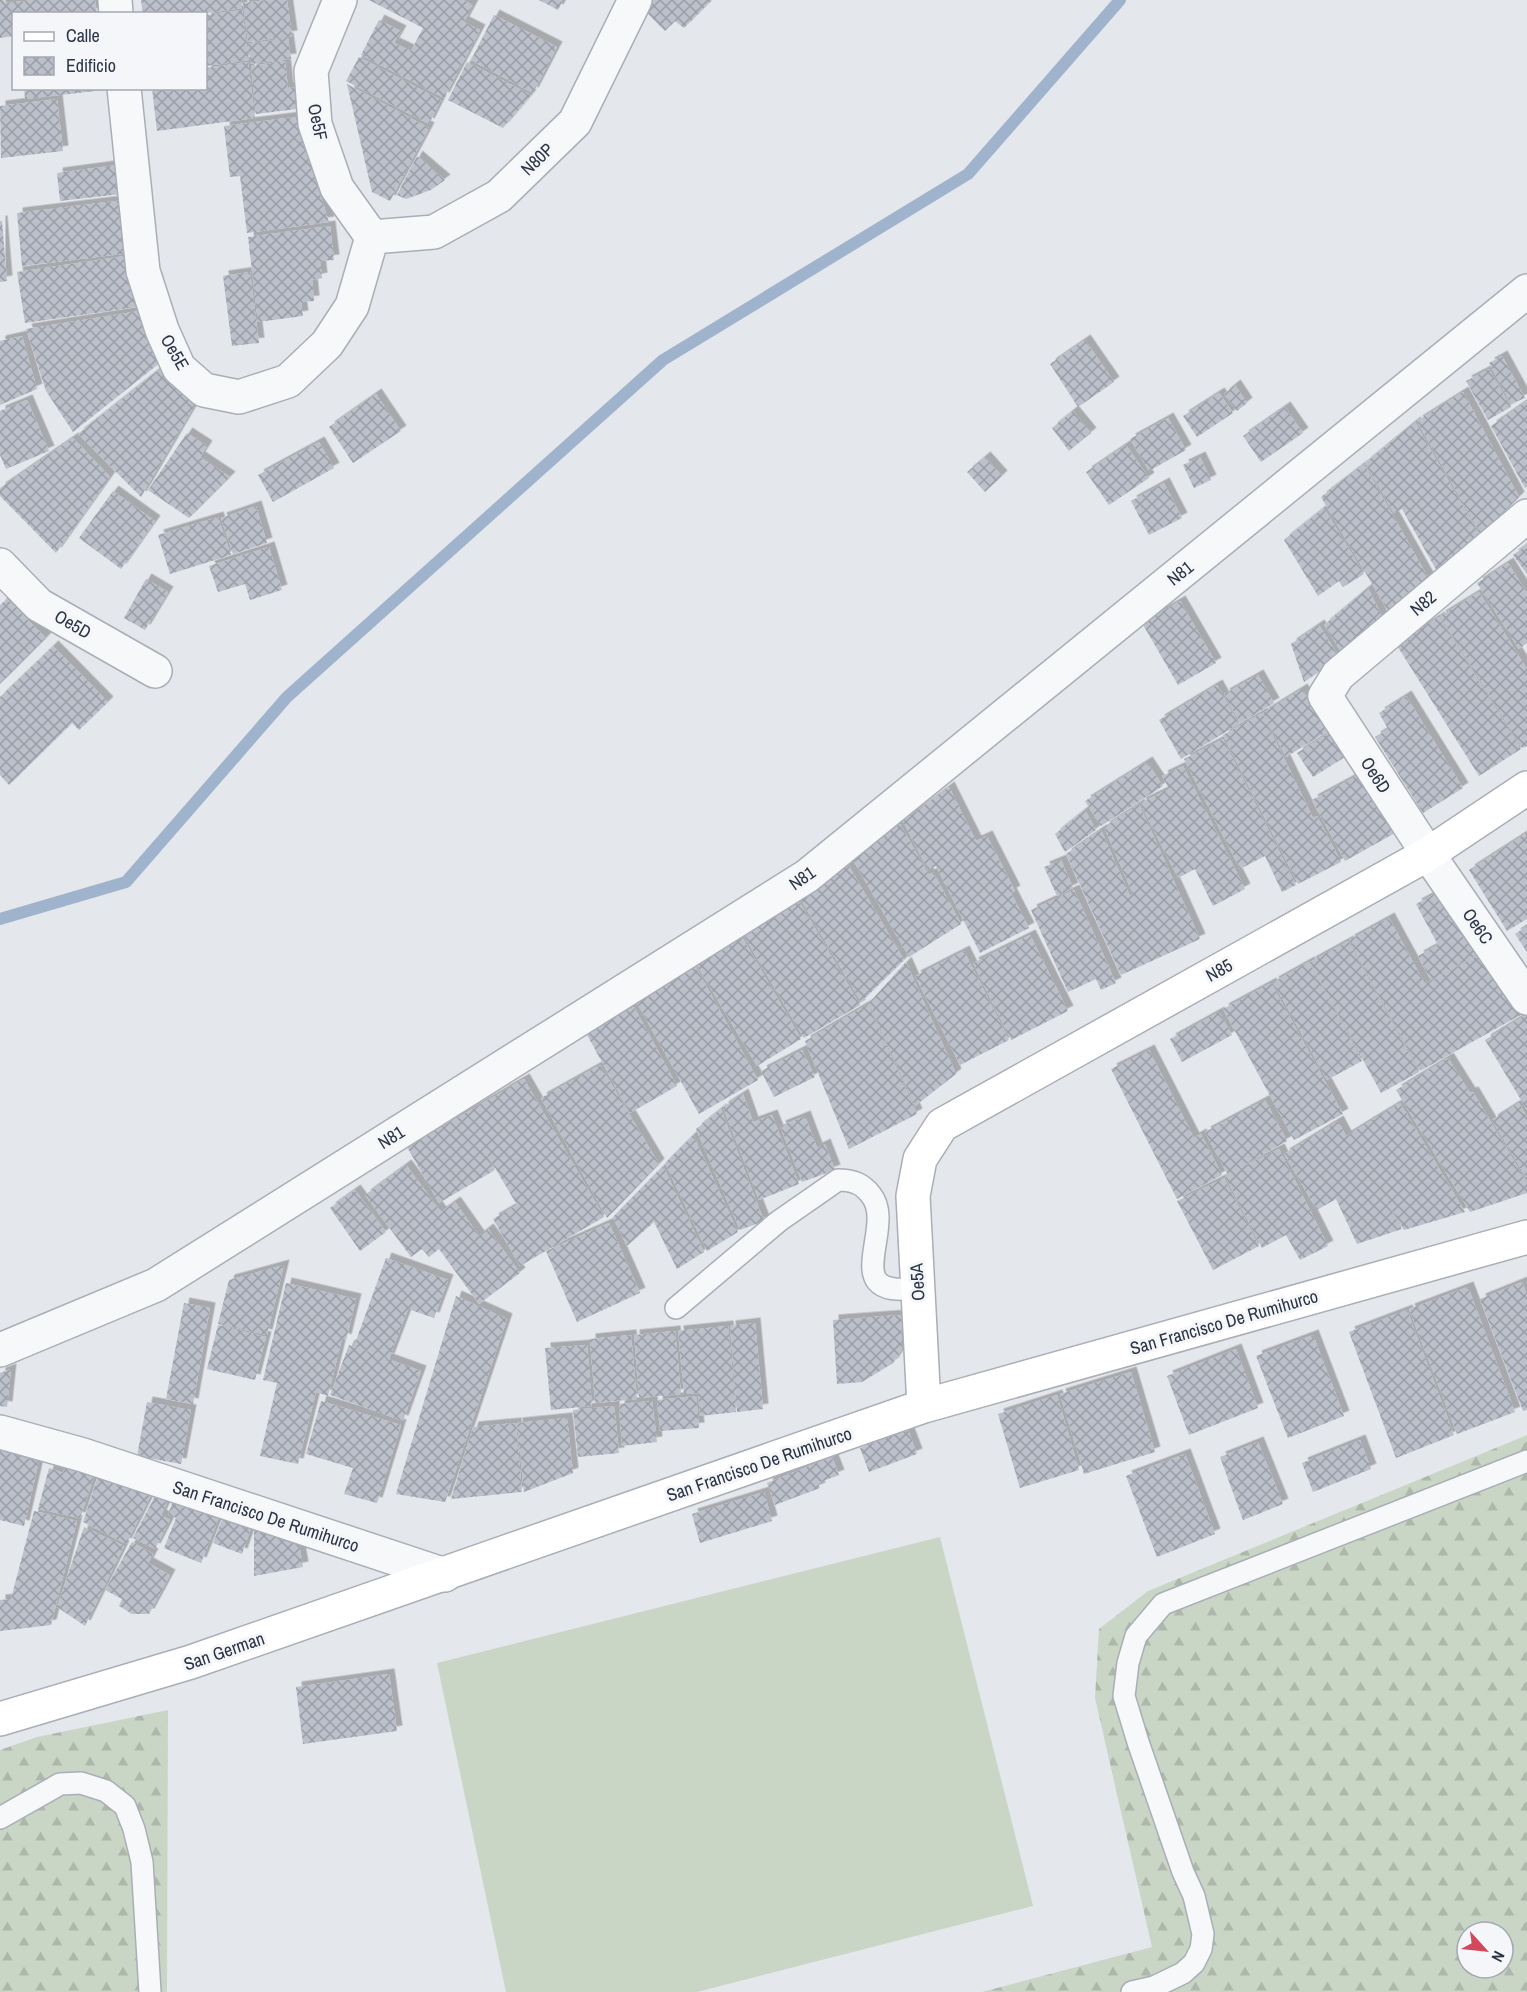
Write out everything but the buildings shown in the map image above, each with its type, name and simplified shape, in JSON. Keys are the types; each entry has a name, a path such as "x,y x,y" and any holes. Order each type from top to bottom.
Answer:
{"main road":[{"name":"N85","path":"920,1159 942,1125 1428,854 1527,788"},
{"name":"Oe5A","path":"920,1159 913,1196 924,1406"},
{"name":"San Francisco De Rumihurco","path":"445,1575 924,1406 1527,1237"},
{"name":"San German","path":"0,1719 191,1662 445,1575"}],"street":[{"name":"Oe5F","path":"340,0 311,71 315,124 338,188 372,237"},
{"name":"N80P","path":"372,237 434,232 499,196 575,122 635,0"},
{"name":"Oe5E","path":"124,90 143,271 162,330 179,368 204,390 239,397 288,381 327,344 352,306 372,237"},
{"name":"N81","path":"0,1350 156,1285 807,876 1527,291"},
{"name":"N82","path":"1325,696 1338,675 1527,516"},
{"name":"Oe5D","path":"0,565 39,605 155,670"},
{"name":"Oe6D","path":"1325,696 1428,854"},
{"name":"Oe6C","path":"1428,854 1527,998"},
{"name":"San Francisco De Rumihurco","path":"0,1432 83,1455 445,1575"}],"lane":[{"path":"676,1308 779,1221 838,1180 858,1183 874,1198 878,1210 873,1271 877,1281 888,1288 917,1289"},
{"path":"1132,1992 1154,1986 1183,1973 1194,1963 1201,1949 1203,1934 1194,1896 1183,1872 1124,1696 1128,1664 1136,1636 1163,1604 1527,1461"},
{"path":"0,1818 60,1784 81,1783 106,1791 125,1806 134,1829 142,1862 150,1992"}],"green space":[{"path":"1527,1435 1527,1992 982,1992 1152,1947 1095,1698 1099,1629 1148,1591"},
{"path":"940,1537 1033,1906 697,1992 506,1992 437,1663"},
{"path":"168,1710 167,1992 0,1992 0,1750 37,1737"}],"waterway":[{"path":"0,919 126,882 287,697 663,360 968,174 1120,0"}]}
